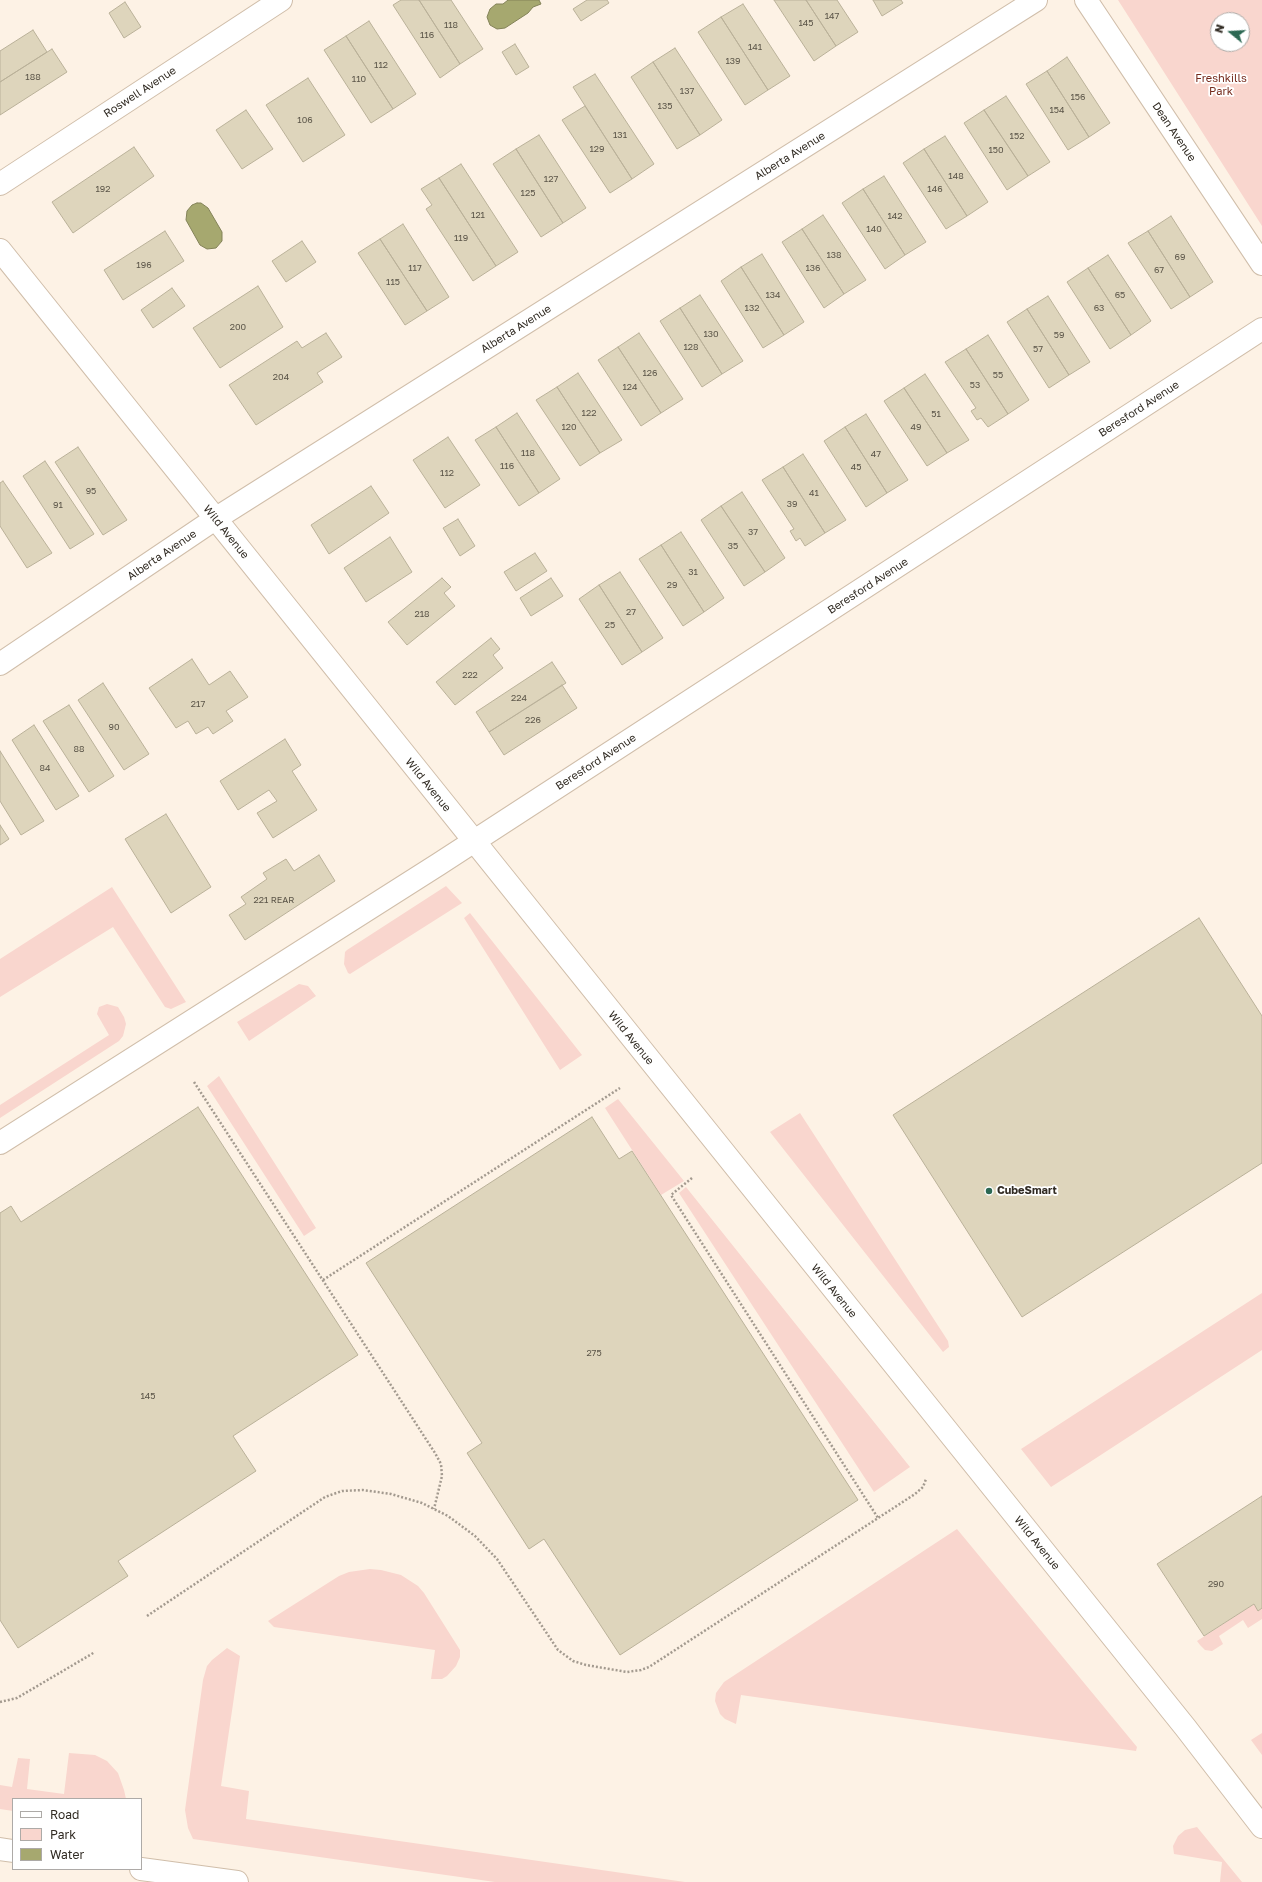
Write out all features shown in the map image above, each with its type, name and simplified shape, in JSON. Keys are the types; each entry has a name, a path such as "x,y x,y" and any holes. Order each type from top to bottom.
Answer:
{"street":[{"name":"Roswell Avenue","path":"0,184 281,0"},
{"name":"Alberta Avenue","path":"0,664 215,519 1036,0"},
{"name":"Dean Avenue","path":"1086,0 1262,264"},
{"name":"Wild Avenue","path":"0,250 1185,1727 1262,1826"},
{"name":"Beresford Avenue","path":"0,1143 474,842 1262,330"},
{"path":"0,1849 12,1851"},
{"path":"142,1869 236,1882"}],"path":[{"path":"194,1082 441,1464 442,1476 434,1509"},
{"path":"323,1280 620,1088"},
{"path":"692,1178 671,1195 878,1518"},
{"path":"148,1616 325,1497 342,1491 363,1490 391,1494 422,1504 448,1516 475,1536 497,1559 558,1650 573,1661 627,1672 641,1670 649,1667 915,1494 923,1487 926,1479"},
{"path":"0,1702 17,1698 95,1652"}],"green space":[{"name":"Freshkills Park","path":"1118,0 1262,0 1262,226"},
{"path":"446,886 462,903 350,974 348,973 344,964 345,952 347,950"},
{"path":"112,887 186,1002 171,1009 165,1007 113,927 0,997 0,959"},
{"path":"470,913 582,1055 560,1070 464,918"},
{"path":"299,984 308,986 316,996 249,1041 237,1022"},
{"path":"107,1004 118,1007 124,1017 126,1024 123,1036 119,1041 0,1118 0,1105 109,1035 97,1014 99,1007"},
{"path":"219,1076 316,1228 304,1236 207,1086"},
{"path":"618,1099 684,1181 661,1195 605,1108"},
{"path":"800,1113 948,1341 949,1347 943,1352 770,1132"},
{"path":"686,1187 910,1467 874,1492 679,1193"},
{"path":"1262,1293 1262,1350 1090,1462 1051,1487 1021,1449"},
{"path":"957,1529 1137,1747 1136,1751 741,1695 736,1724 725,1719 720,1714 715,1701 716,1693 724,1682"},
{"path":"370,1569 401,1575 418,1586 424,1593 460,1650 460,1657 456,1666 447,1676 442,1679 431,1679 435,1650 274,1627 268,1621 339,1576 349,1572"},
{"path":"1254,1604 1258,1610 1262,1608 1262,1619 1248,1628 1243,1620 1219,1636 1223,1644 1212,1651 1205,1650 1197,1641"},
{"path":"227,1648 240,1656 221,1786 249,1791 246,1819 685,1882 495,1882 193,1839 188,1828 185,1810 203,1680 207,1666"},
{"path":"1262,1733 1262,1755 1251,1740"},
{"path":"69,1753 95,1755 107,1761 118,1773 126,1798 12,1798 12,1811 0,1809 0,1785 12,1787 18,1758 30,1759 27,1789 64,1794"},
{"path":"1197,1827 1242,1882 1220,1882 1222,1862 1174,1854 1173,1846 1178,1836 1185,1830"}],"water":[{"path":"508,0 539,0 541,4 533,7 528,13 505,28 497,29 490,25 487,17 490,9 496,4 503,4"},
{"path":"201,203 208,208 222,232 222,241 216,248 207,249 200,245 186,220 187,211 192,205"}],"building":[{"path":"401,0 419,0 460,64 440,78 393,5"},
{"path":"419,0 451,0 483,49 460,64"},
{"path":"587,0 607,0 609,3 581,21 573,9"},
{"path":"774,0 806,0 836,46 814,61"},
{"path":"806,0 837,0 858,32 836,46"},
{"path":"873,0 901,0 903,3 882,16"},
{"path":"125,2 141,27 124,38 109,13"},
{"path":"743,4 790,76 768,90 721,17"},
{"path":"721,17 768,90 745,105 698,32"},
{"path":"369,21 416,94 393,109 346,36"},
{"path":"33,30 47,52 0,82 0,51"},
{"path":"346,36 393,109 371,123 324,50"},
{"path":"515,44 529,67 516,75 502,52"},
{"path":"675,48 722,120 700,135 653,62"},
{"path":"52,49 67,72 0,115 0,82"},
{"path":"1067,57 1110,123 1089,137 1047,71"},
{"path":"653,62 700,135 677,149 631,77"},
{"path":"1047,71 1089,137 1068,150 1026,84"},
{"path":"595,74 654,164 632,179 573,87"},
{"path":"308,78 345,135 303,162 266,105"},
{"path":"1006,96 1050,162 1028,176 984,110"},
{"path":"585,106 632,179 610,193 562,120"},
{"path":"246,110 273,149 242,169 216,130"},
{"path":"984,110 1028,176 1007,190 964,123"},
{"path":"539,135 586,208 563,223 516,149"},
{"path":"945,136 988,202 967,216 924,149"},
{"path":"134,147 154,176 73,233 52,202"},
{"path":"516,149 563,223 541,237 493,164"},
{"path":"924,149 967,216 946,229 903,163"},
{"path":"461,164 518,252 496,266 439,178"},
{"path":"884,176 926,242 905,255 863,189"},
{"path":"439,178 496,266 473,281 426,209 432,205 421,189"},
{"path":"863,189 905,255 885,269 842,203"},
{"path":"823,215 866,280 844,294 802,229"},
{"path":"1171,216 1213,282 1190,297 1148,231"},
{"path":"403,224 449,297 427,311 380,239"},
{"path":"802,229 844,294 824,308 782,242"},
{"path":"165,231 184,261 123,300 104,270"},
{"path":"1148,231 1190,297 1171,309 1128,243"},
{"path":"380,239 427,311 405,325 358,253"},
{"path":"302,241 316,262 286,282 272,261"},
{"path":"762,254 804,322 784,335 741,267"},
{"path":"1108,255 1151,321 1131,335 1088,268"},
{"path":"741,267 784,335 763,348 721,281"},
{"path":"1088,268 1131,335 1110,349 1067,282"},
{"path":"258,286 283,327 220,368 193,328"},
{"path":"172,288 185,306 153,328 141,310"},
{"path":"700,295 743,361 722,374 680,308"},
{"path":"1048,296 1090,362 1069,375 1027,309"},
{"path":"680,308 722,374 702,387 660,321"},
{"path":"1027,309 1069,375 1049,388 1007,322"},
{"path":"326,333 342,357 317,373 323,382 256,425 229,385 297,341 302,348"},
{"path":"639,333 683,399 661,413 618,347"},
{"path":"988,335 1029,400 1008,414 966,349"},
{"path":"618,347 661,413 641,426 598,360"},
{"path":"966,349 1008,414 988,427 981,418 977,420 971,411 976,408 945,362"},
{"path":"578,373 622,440 600,453 557,387"},
{"path":"925,374 969,440 947,453 904,388"},
{"path":"557,387 600,453 580,466 536,400"},
{"path":"904,388 947,453 927,466 884,401"},
{"path":"517,413 560,479 539,493 496,427"},
{"path":"866,414 908,480 887,493 845,427"},
{"path":"496,427 539,493 519,506 475,440"},
{"path":"845,427 887,493 866,507 824,441"},
{"path":"448,437 480,485 445,508 413,460"},
{"path":"78,447 127,520 103,535 55,462"},
{"path":"803,454 846,520 825,533 783,467"},
{"path":"45,461 94,534 70,549 23,476"},
{"path":"783,467 825,533 805,546 800,538 796,541 790,531 794,529 762,480"},
{"path":"3,481 52,553 27,568 0,526 0,483"},
{"path":"371,486 389,513 329,554 311,525"},
{"path":"742,492 785,558 765,572 721,506"},
{"path":"721,506 765,572 744,586 701,520"},
{"path":"458,519 475,546 460,556 443,528"},
{"path":"681,532 724,598 704,612 661,545"},
{"path":"390,537 412,572 366,602 344,568"},
{"path":"661,545 704,612 683,626 639,559"},
{"path":"535,553 547,571 516,591 504,572"},
{"path":"620,572 663,638 642,652 599,585"},
{"path":"442,578 451,587 444,593 455,606 407,645 388,622"},
{"path":"551,578 563,596 531,616 520,598"},
{"path":"599,585 642,652 622,665 579,599"},
{"path":"491,638 500,649 493,655 503,668 455,705 436,682"},
{"path":"192,659 209,685 230,671 248,697 226,711 233,721 213,734 208,727 196,734 188,721 176,728 149,688"},
{"path":"552,662 566,683 489,732 476,712"},
{"path":"103,683 149,754 124,770 78,700"},
{"path":"562,685 577,708 504,755 489,732"},
{"path":"69,705 114,776 89,792 43,721"},
{"path":"34,725 79,796 56,810 12,740"},
{"path":"285,739 301,765 292,771 317,810 273,838 257,813 277,801 269,790 238,810 220,781"},
{"path":"0,751 44,821 21,835 0,801"},
{"path":"166,814 211,887 171,913 125,839"},
{"path":"0,825 9,839 0,845"},
{"path":"319,855 335,881 245,940 229,915 246,904 241,897 267,879 263,873 286,859 294,871"},
{"path":"1199,918 1262,1016 1262,1163 1022,1317 893,1115"},
{"path":"198,1107 358,1355 233,1436 256,1471 118,1561 128,1576 18,1648 0,1620 0,1213 11,1206 21,1222"},
{"path":"592,1117 619,1159 632,1151 858,1500 620,1655 544,1539 529,1549 467,1453 482,1443 366,1263"},
{"path":"1262,1496 1262,1608 1258,1611 1254,1604 1204,1636 1157,1564"}],"place":[{"name":"CubeSmart","path":"989,1191"}]}
